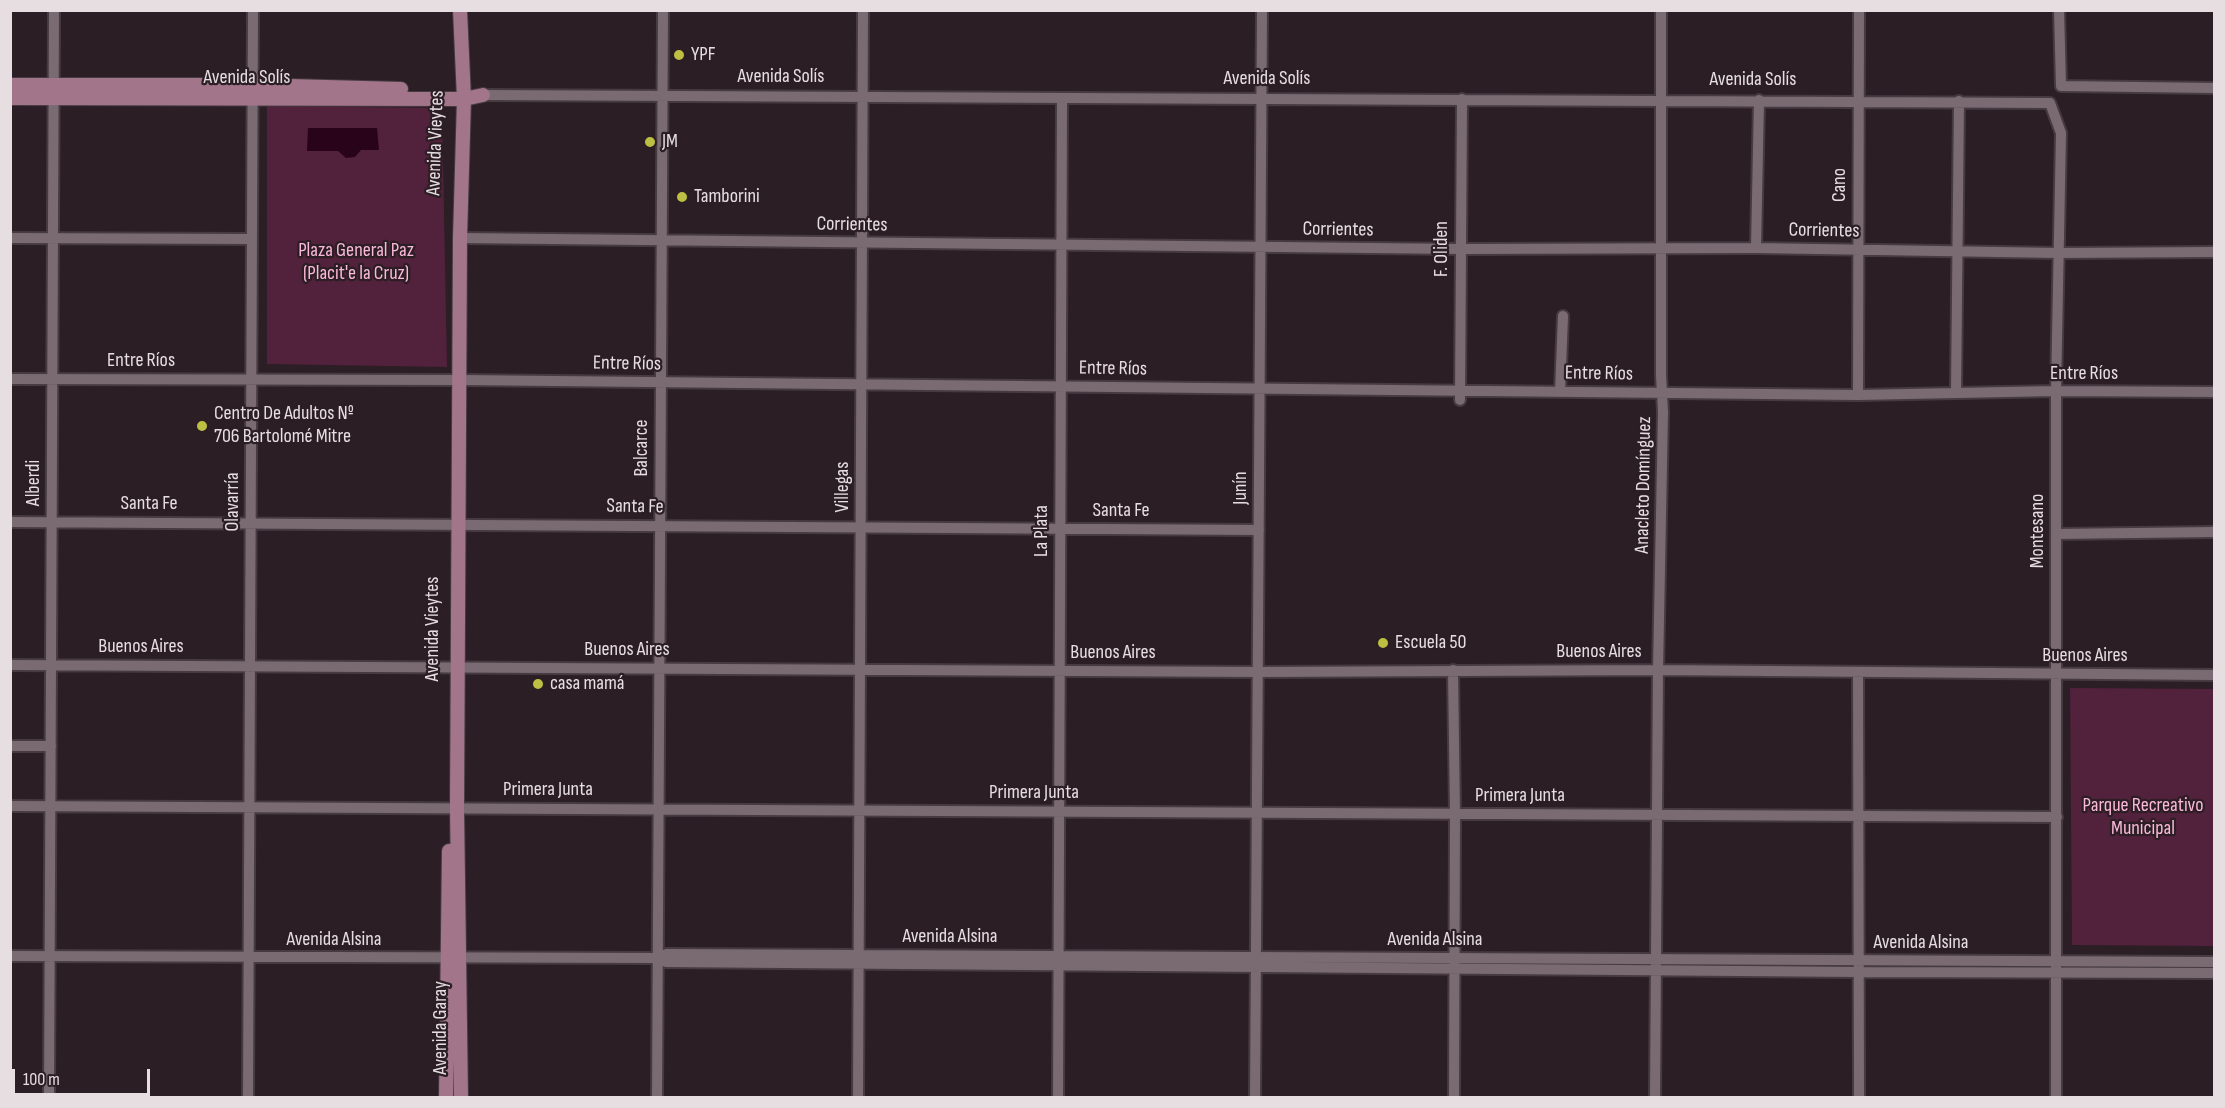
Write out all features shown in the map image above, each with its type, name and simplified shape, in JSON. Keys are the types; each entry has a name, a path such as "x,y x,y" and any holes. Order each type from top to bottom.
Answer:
{"main road":[{"name":"Avenida Vieytes","path":"458,380 460,10"},
{"name":"Avenida Solís","path":"10,85 54,91 252,91 483,95"},
{"name":"Avenida Solís","path":"10,98 54,91"},
{"name":"Avenida Vieytes","path":"454,959 460,238 459,95"},
{"name":"Avenida Garay","path":"446,1098 454,959"},
{"name":"Avenida Garay","path":"454,959 461,1098"}],"street":[{"name":"Alberdi","path":"49,1098 54,10"},
{"name":"Olavarría","path":"248,1098 253,10"},
{"name":"Balcarce","path":"657,1098 663,10"},
{"name":"Villegas","path":"858,1098 863,10"},
{"name":"Junín","path":"1256,1098 1262,10"},
{"name":"Anacleto Domínguez","path":"1655,1098 1662,393 1661,10"},
{"name":"Cano","path":"1858,395 1859,10"},
{"path":"2050,103 2061,86 2059,10"},
{"path":"2061,86 2214,88"},
{"name":"Avenida Solís","path":"483,95 1661,99 2050,103"},
{"name":"La Plata","path":"1058,1098 1062,98"},
{"name":"F. Oliden","path":"1460,395 1462,99"},
{"path":"1756,248 1759,100"},
{"path":"1956,393 1959,102"},
{"name":"Montesano","path":"2050,103 2061,133 2056,391 2056,1098"},
{"path":"10,238 252,239"},
{"name":"Corrientes","path":"460,238 1460,249 1756,248 2059,253 2214,252"},
{"path":"1560,392 1563,316"},
{"name":"Entre Ríos","path":"10,379 458,380 1259,388 1460,395 1560,392 1858,395 2056,391 2214,392"},
{"name":"Santa Fe","path":"10,522 456,523 1258,530"},
{"path":"2056,534 2214,532"},
{"name":"Buenos Aires","path":"10,665 1259,672 1658,670 2214,675"},
{"path":"1453,670 1454,1098"},
{"path":"1858,673 1859,1098"},
{"path":"10,746 51,746"},
{"name":"Primera Junta","path":"10,806 2057,817"},
{"name":"Avenida Alsina","path":"10,956 657,958 666,962 859,959 1859,967 2057,967 2214,962"},
{"name":"Avenida Alsina","path":"2057,967 2214,973"}],"green space":[{"name":"Plaza General Paz (Placit'e la Cruz)","path":"267,106 442,108 447,367 267,364"},
{"name":"Parque Recreativo Municipal","path":"2070,688 2214,689 2214,946 2072,945"}],"shaded area":[{"path":"308,128 377,128 379,150 361,150 355,157 346,158 338,151 307,151"}],"place":[{"name":"YPF","path":"679,55"},
{"name":"JM","path":"650,142"},
{"name":"Tamborini","path":"682,197"},
{"name":"Centro De Adultos Nº 706 Bartolomé Mitre","path":"202,426"},
{"name":"Escuela 50","path":"1383,643"},
{"name":"casa mamá","path":"538,684"}]}
